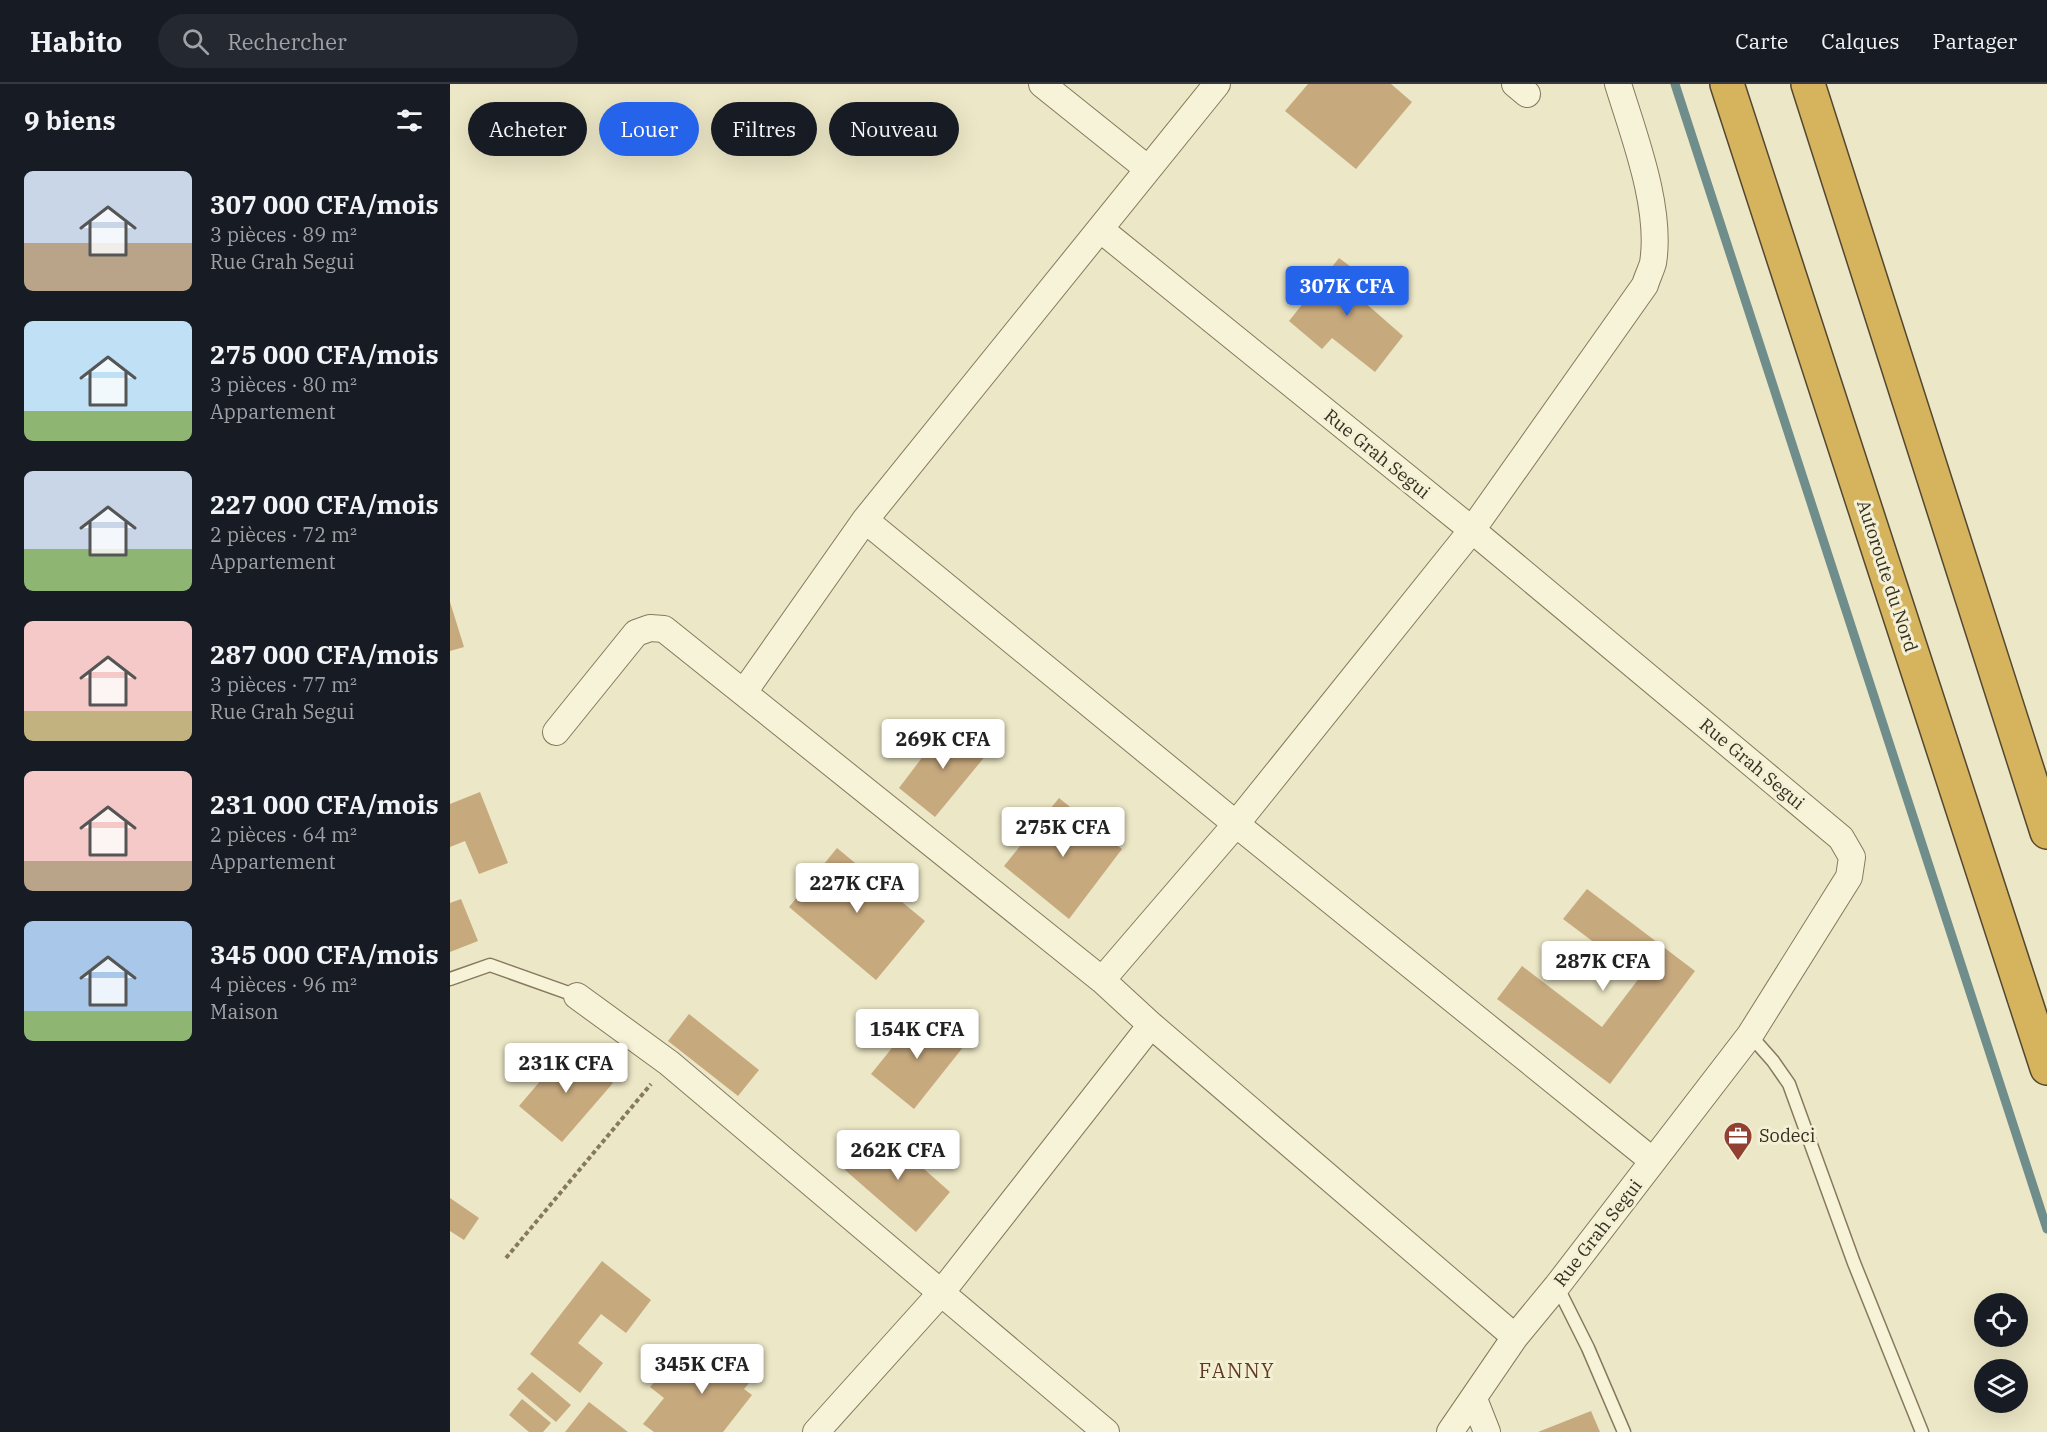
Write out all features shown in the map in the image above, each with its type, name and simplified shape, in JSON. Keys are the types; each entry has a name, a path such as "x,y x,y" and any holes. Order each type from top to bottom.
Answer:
{"highway":[{"name":"Autoroute du Nord","path":"1727,84 2047,1068"},
{"path":"1808,84 2047,832"}],"street":[{"path":"1042,84 1148,169"},
{"path":"744,692 865,520 1217,84"},
{"path":"1102,980 1236,824 1472,530 1645,285 1653,264 1651,202 1642,163 1618,84"},
{"name":"Rue Grah Segui","path":"1100,230 1472,530 1841,838 1852,857 1849,877 1750,1035 1557,1286 1515,1337 1450,1432"},
{"path":"865,520 1653,1161"},
{"path":"556,732 636,633 650,628 664,629 1102,980 1151,1025 1515,1337"},
{"path":"577,996 669,1063 1106,1432"},
{"path":"816,1432 941,1293 1151,1025"},
{"path":"1474,1399 1487,1432"}],"lane":[{"path":"450,979 490,965 577,996"},
{"path":"1750,1035 1773,1061 1789,1084 1854,1263 1922,1432"},
{"path":"1557,1286 1588,1348 1624,1432"}],"path":[{"path":"506,1258 669,1063"}],"building":[{"path":"1308,84 1391,84 1412,102 1356,169 1285,111"},
{"path":"1339,258 1374,284 1362,300 1403,336 1375,372 1332,338 1322,349 1289,321"},
{"path":"450,602 464,647 450,651"},
{"path":"949,722 987,754 935,817 899,788"},
{"path":"480,792 508,863 479,874 465,841 450,847 450,804"},
{"path":"1059,798 1122,849 1069,919 1004,866"},
{"path":"837,848 925,921 876,980 789,907"},
{"path":"1587,889 1695,971 1610,1084 1497,999 1522,966 1602,1027 1640,977 1563,919"},
{"path":"461,899 478,941 450,952 450,903"},
{"path":"921,1012 964,1046 914,1109 871,1074"},
{"path":"689,1014 759,1070 738,1096 668,1041"},
{"path":"570,1046 613,1083 562,1142 519,1106"},
{"path":"880,1130 950,1192 916,1232 845,1170"},
{"path":"450,1198 479,1218 464,1240 450,1231"},
{"path":"602,1261 651,1300 626,1333 601,1314 578,1343 603,1363 580,1393 530,1354"},
{"path":"700,1348 720,1365 732,1350 759,1371 744,1389 752,1395 723,1432 654,1432 643,1424 664,1398 650,1387 663,1372 674,1380"},
{"path":"532,1372 571,1405 556,1422 517,1389"},
{"path":"522,1399 551,1423 543,1432 529,1432 509,1415"},
{"path":"589,1402 628,1432 565,1432"},
{"path":"1591,1411 1600,1432 1538,1432"}],"waterway":[{"path":"1675,84 2047,1229"}],"place":[{"name":"Sodeci","path":"1738,1162"}],"district":[{"name":"FANNY","path":"1237,1371"}]}
